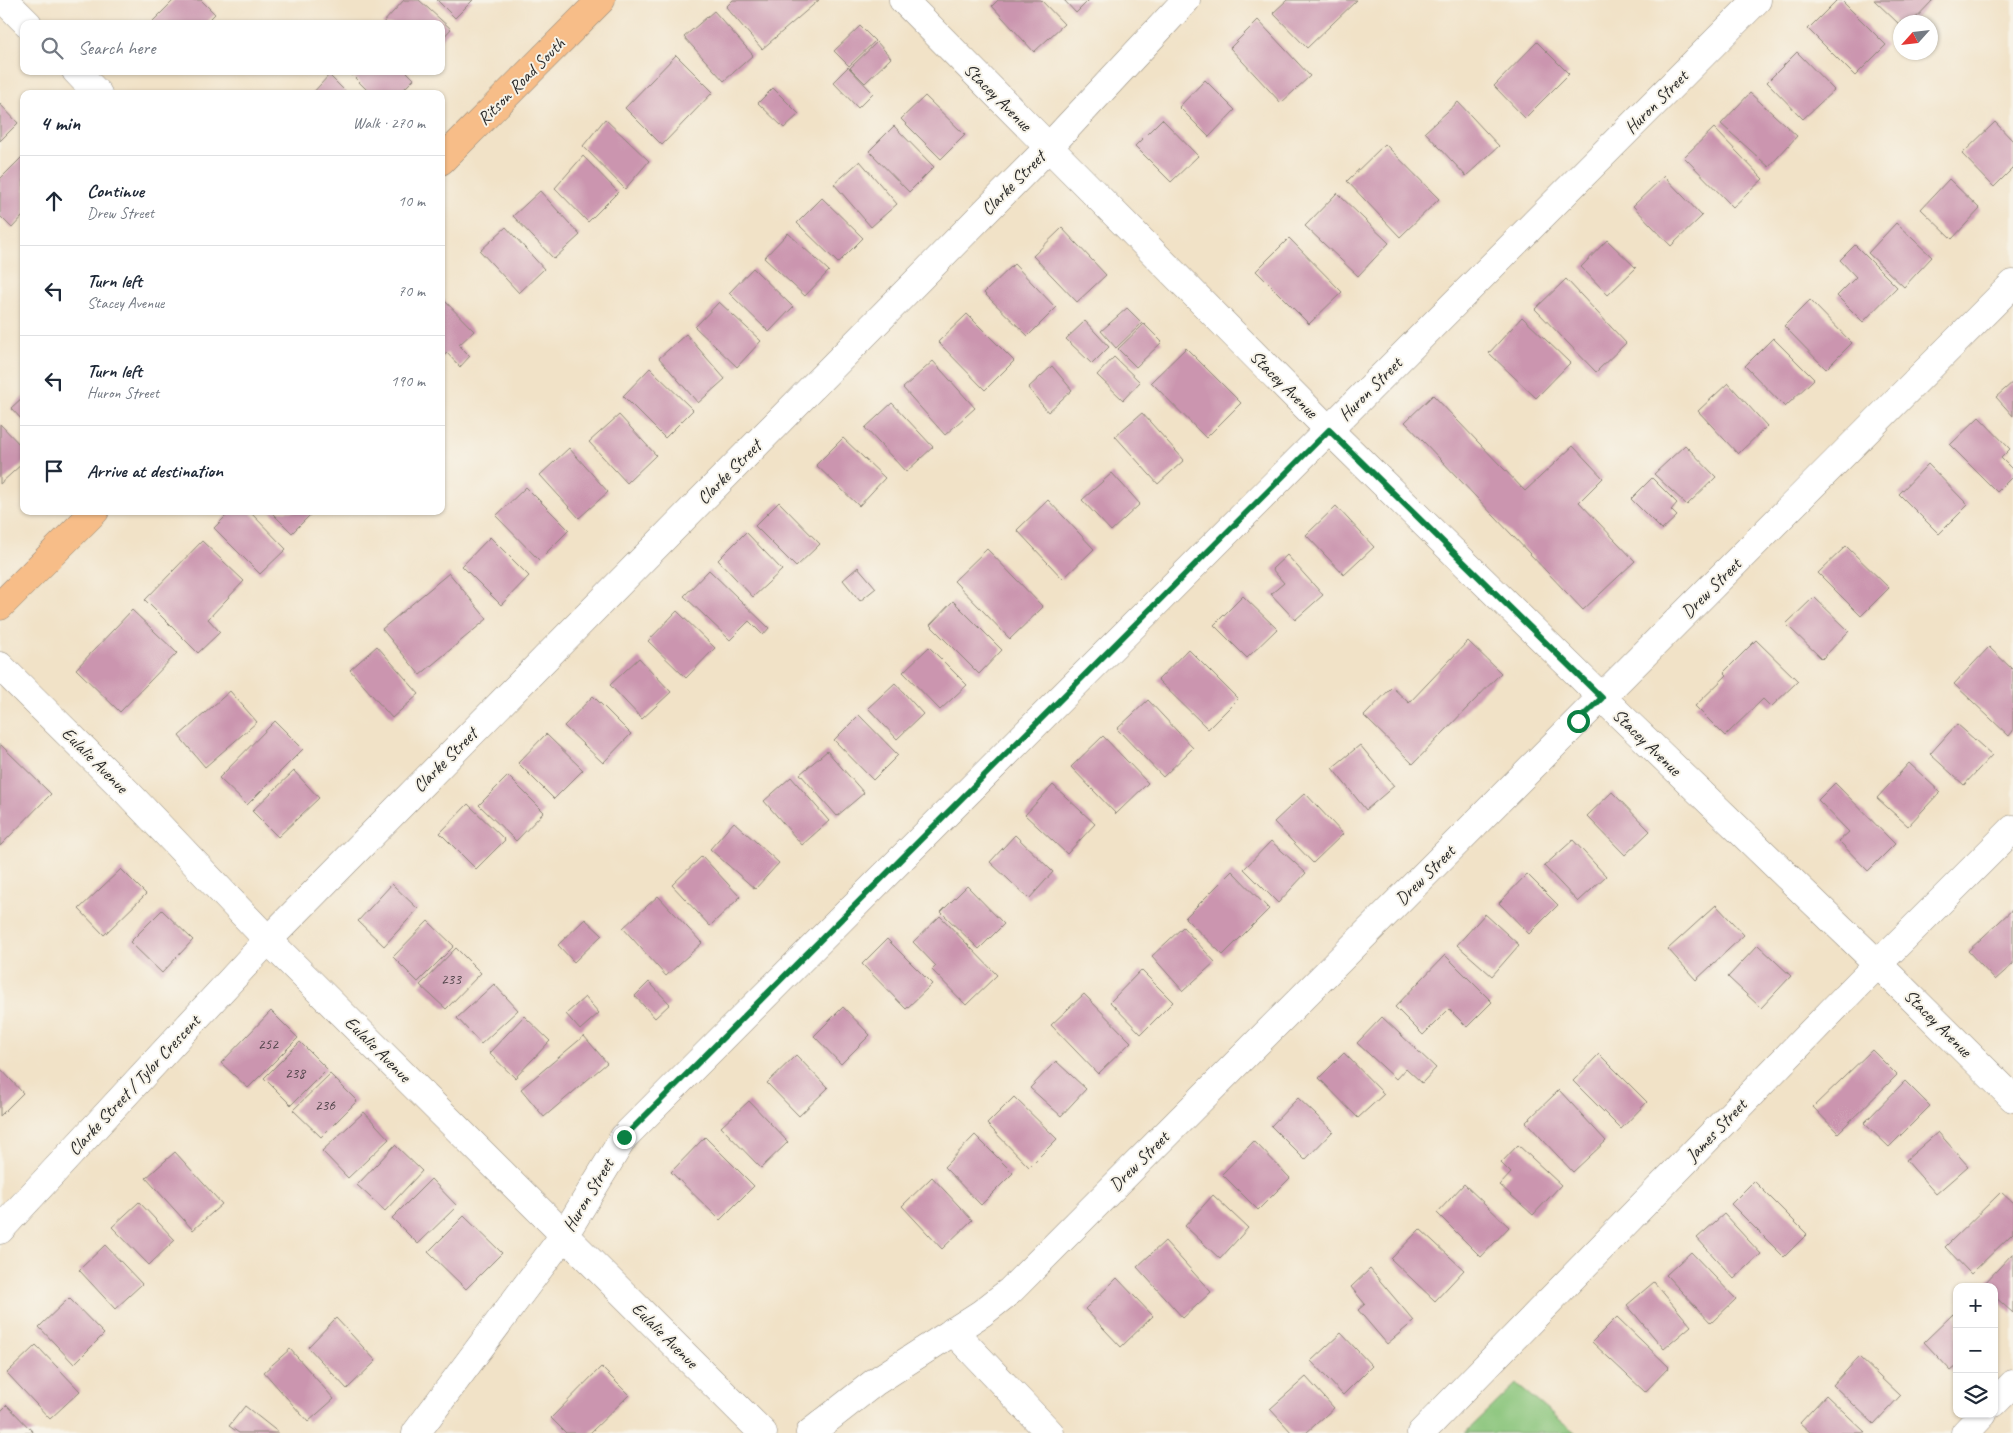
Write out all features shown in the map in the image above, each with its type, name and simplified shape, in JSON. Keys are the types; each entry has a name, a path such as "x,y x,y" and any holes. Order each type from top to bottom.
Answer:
{"main road":[{"name":"Ritson Road South","path":"445,157 601,0"},
{"path":"0,606 91,515"}],"street":[{"path":"4,0 24,20"},
{"name":"Stacey Avenue","path":"903,0 1329,430 1602,698 1878,964 2013,1098"},
{"name":"Clarke Street","path":"268,940 1048,148 1186,0"},
{"name":"Huron Street","path":"416,1433 565,1234 624,1137 1757,0"},
{"path":"80,75 94,90"},
{"name":"Drew Street","path":"810,1433 875,1382 982,1313 1010,1292 2013,284"},
{"name":"Eulalie Avenue","path":"0,666 127,792 268,940 761,1431"},
{"name":"James Street","path":"1421,1433 1878,964 2013,829"},
{"name":"Clarke Street / Tylor Crescent","path":"0,1230 268,940"},
{"path":"953,1330 1050,1433"},
{"path":"1998,1399 2013,1384"},
{"path":"1964,1433 1979,1418"}],"green space":[{"path":"1516,1384 1576,1433 1465,1433"}],"building":[{"path":"174,0 201,0 215,14 209,20 154,20"},
{"path":"404,0 419,0 441,20 386,20"},
{"path":"437,0 473,0 455,18"},
{"path":"733,0 819,0 762,49 726,7"},
{"path":"998,0 1041,0 1064,24 1034,52 992,6"},
{"path":"1064,0 1089,0 1076,13"},
{"path":"1287,0 1357,0 1307,48 1273,13"},
{"path":"1837,0 1841,0 1886,45 1855,76 1808,29"},
{"path":"1874,0 1933,0 1919,15 1893,15 1893,18"},
{"path":"714,11 753,55 724,81 684,37"},
{"path":"1258,20 1310,76 1281,103 1230,48"},
{"path":"445,24 451,29 445,36"},
{"path":"860,26 875,41 849,66 834,51"},
{"path":"877,42 891,58 865,83 850,68"},
{"path":"1537,42 1569,74 1525,118 1494,86"},
{"path":"1797,52 1834,90 1803,119 1767,82"},
{"path":"676,55 713,92 662,145 625,108"},
{"path":"848,67 873,93 858,108 833,82"},
{"path":"329,75 344,90 316,90"},
{"path":"352,75 410,75 414,79 403,90 367,90"},
{"path":"1205,80 1235,110 1209,137 1179,107"},
{"path":"773,88 799,114 784,128 758,103"},
{"path":"1750,93 1797,136 1769,167 1721,124"},
{"path":"925,96 965,135 941,159 901,119"},
{"path":"1458,102 1499,146 1466,176 1425,132"},
{"path":"0,104 18,123 0,141"},
{"path":"605,119 649,161 625,189 583,146"},
{"path":"1162,119 1198,156 1171,182 1135,146"},
{"path":"1995,122 2013,141 2013,168 1994,187 1962,154"},
{"path":"894,126 934,167 909,192 869,151"},
{"path":"1714,128 1763,179 1733,207 1684,157"},
{"path":"1385,144 1439,199 1400,237 1347,181"},
{"path":"583,156 618,192 588,222 555,188"},
{"path":"20,159 20,219 12,228 0,216 0,179"},
{"path":"860,161 897,204 871,227 834,184"},
{"path":"1664,176 1702,216 1671,246 1633,206"},
{"path":"1949,179 1980,209 1952,239 1921,209"},
{"path":"540,191 580,235 554,259 513,216"},
{"path":"1337,193 1389,243 1358,276 1305,226"},
{"path":"822,198 863,238 838,263 797,223"},
{"path":"1896,223 1932,257 1904,287 1868,253"},
{"path":"506,227 544,269 519,293 480,251"},
{"path":"1062,228 1106,275 1077,302 1033,256"},
{"path":"788,233 829,271 805,296 764,258"},
{"path":"1289,238 1342,292 1309,324 1256,271"},
{"path":"1607,240 1636,268 1608,295 1581,267"},
{"path":"1855,245 1897,287 1863,322 1837,296 1856,277 1840,260"},
{"path":"1014,264 1056,308 1028,336 984,293"},
{"path":"753,268 793,307 769,332 729,293"},
{"path":"1566,279 1626,343 1596,372 1535,309"},
{"path":"1810,300 1852,343 1826,369 1784,326"},
{"path":"445,301 474,331 459,345 470,356 460,367 447,353 445,355"},
{"path":"719,302 761,341 737,367 695,327"},
{"path":"1127,308 1142,323 1116,348 1101,331"},
{"path":"967,314 1014,361 985,390 938,342"},
{"path":"1522,317 1570,363 1536,398 1489,353"},
{"path":"1085,321 1109,347 1092,364 1066,339"},
{"path":"1144,324 1162,342 1136,367 1118,349"},
{"path":"686,334 725,379 698,403 659,358"},
{"path":"1773,338 1814,379 1785,407 1745,366"},
{"path":"1186,348 1241,403 1206,438 1151,382"},
{"path":"1114,357 1140,382 1123,400 1097,375"},
{"path":"933,361 975,408 945,435 903,388"},
{"path":"1052,366 1072,390 1048,412 1028,388"},
{"path":"650,368 693,410 665,438 623,396"},
{"path":"2013,382 2013,416 1996,397"},
{"path":"1728,383 1767,426 1738,454 1698,411"},
{"path":"1433,395 1525,491 1573,446 1603,478 1579,502 1635,561 1583,610 1405,422"},
{"path":"20,400 20,418 11,408"},
{"path":"892,403 933,447 906,472 865,428"},
{"path":"1142,413 1184,460 1158,484 1115,436"},
{"path":"619,415 656,455 627,483 589,442"},
{"path":"1979,417 2010,449 2001,458 2013,470 2013,476 1997,492 1950,445"},
{"path":"0,424 20,445 20,466 0,484"},
{"path":"843,438 885,478 859,506 816,465"},
{"path":"1685,445 1716,477 1687,505 1654,474"},
{"path":"569,448 608,492 579,518 540,475"},
{"path":"1928,464 1968,505 1939,534 1899,494"},
{"path":"1112,473 1140,504 1111,531 1082,500"},
{"path":"1652,478 1677,503 1671,510 1677,516 1662,530 1631,499"},
{"path":"526,487 569,530 539,560 496,516"},
{"path":"1048,500 1094,549 1063,579 1017,530"},
{"path":"779,502 820,544 796,567 755,526"},
{"path":"1336,506 1374,547 1344,575 1306,535"},
{"path":"227,515 253,515 286,549 260,574 214,528"},
{"path":"274,515 310,515 292,533"},
{"path":"746,532 782,570 753,597 718,560"},
{"path":"490,537 529,576 501,605 462,566"},
{"path":"202,541 244,581 208,619 220,632 198,653 145,600"},
{"path":"1846,546 1889,588 1861,616 1818,573"},
{"path":"987,549 1043,607 1010,639 954,581"},
{"path":"1287,555 1323,595 1295,620 1271,594 1284,583 1272,569"},
{"path":"858,567 876,588 860,601 843,580"},
{"path":"709,570 769,628 763,635 749,621 730,640 684,596"},
{"path":"449,573 487,619 420,675 382,629"},
{"path":"1243,596 1277,629 1247,658 1214,625"},
{"path":"1814,597 1849,631 1822,659 1786,624"},
{"path":"953,601 1002,650 979,674 930,625"},
{"path":"132,610 177,653 120,712 76,669"},
{"path":"677,611 715,648 686,678 648,641"},
{"path":"1756,640 1798,681 1771,707 1763,699 1725,736 1695,706 1727,675 1724,672"},
{"path":"1468,641 1501,673 1413,764 1364,716 1392,687 1409,703"},
{"path":"377,646 419,694 392,718 350,670"},
{"path":"929,647 967,685 940,710 903,672"},
{"path":"1989,647 2013,670 2013,731 2009,736 1954,684"},
{"path":"1188,649 1238,699 1208,729 1158,680"},
{"path":"639,658 671,692 642,719 610,685"},
{"path":"895,683 923,714 897,739 868,708"},
{"path":"230,691 257,722 205,767 179,736"},
{"path":"593,696 631,734 603,763 564,726"},
{"path":"1148,700 1193,748 1163,777 1117,729"},
{"path":"859,715 898,755 873,780 834,740"},
{"path":"275,721 303,749 247,805 219,778"},
{"path":"1957,724 1992,755 1964,785 1930,754"},
{"path":"546,734 583,770 554,799 518,763"},
{"path":"1103,736 1148,783 1116,814 1071,767"},
{"path":"0,744 51,794 0,846"},
{"path":"1360,745 1394,786 1366,810 1332,768"},
{"path":"827,751 864,793 837,816 800,774"},
{"path":"1909,763 1940,792 1908,826 1877,798"},
{"path":"294,771 319,798 278,837 252,811"},
{"path":"508,776 544,812 516,841 479,805"},
{"path":"791,777 829,821 802,845 764,801"},
{"path":"1835,783 1895,844 1868,871 1839,841 1849,832 1818,800"},
{"path":"1053,785 1095,824 1067,854 1025,815"},
{"path":"1612,792 1650,831 1625,855 1587,816"},
{"path":"1305,793 1343,834 1313,863 1274,822"},
{"path":"468,804 505,840 476,869 440,833"},
{"path":"734,822 779,863 755,889 710,849"},
{"path":"1015,835 1053,872 1029,899 990,862"},
{"path":"1573,840 1606,876 1578,902 1544,866"},
{"path":"1271,841 1306,873 1278,903 1244,869"},
{"path":"702,856 740,897 710,926 672,885"},
{"path":"121,869 146,894 104,935 79,909"},
{"path":"1232,871 1269,909 1223,955 1185,918"},
{"path":"1527,874 1558,905 1529,934 1499,903"},
{"path":"392,884 418,909 384,946 358,921"},
{"path":"967,886 1004,924 979,949 941,912"},
{"path":"658,896 702,943 666,976 623,928"},
{"path":"1716,905 1744,935 1696,980 1668,949"},
{"path":"2013,909 2013,964 1995,980 1968,951"},
{"path":"162,910 193,940 162,973 130,942"},
{"path":"1485,914 1519,945 1492,976 1457,945"},
{"path":"940,916 997,975 966,1005 932,970 936,966 913,942"},
{"path":"585,919 602,935 574,962 558,945"},
{"path":"428,921 454,946 418,982 393,957"},
{"path":"1183,927 1215,962 1183,991 1152,956"},
{"path":"887,939 932,984 906,1009 862,964"},
{"path":"1758,945 1791,976 1761,1008 1728,977"},
{"path":"456,948 481,973 446,1009 420,985"},
{"path":"1445,955 1492,1002 1467,1027 1449,1009 1423,1035 1395,1007"},
{"path":"1141,970 1173,1002 1141,1034 1110,1002"},
{"path":"649,982 670,1004 655,1018 635,996"},
{"path":"494,984 518,1010 481,1044 457,1018"},
{"path":"1084,994 1131,1042 1098,1074 1051,1025"},
{"path":"585,997 599,1013 580,1030 566,1014"},
{"path":"843,1007 870,1035 841,1064 814,1036"},
{"path":"271,1011 298,1038 248,1088 221,1063"},
{"path":"524,1016 550,1041 515,1078 489,1053"},
{"path":"1382,1017 1436,1068 1422,1083 1406,1068 1396,1079 1357,1043"},
{"path":"584,1036 607,1063 544,1117 521,1089"},
{"path":"300,1042 327,1069 291,1105 264,1078"},
{"path":"1872,1050 1897,1075 1838,1133 1813,1107"},
{"path":"1344,1053 1384,1094 1358,1118 1319,1078"},
{"path":"1599,1054 1647,1102 1621,1129 1573,1081"},
{"path":"796,1055 828,1088 799,1116 767,1083"},
{"path":"1056,1061 1086,1089 1061,1116 1030,1088"},
{"path":"0,1068 23,1093 0,1116"},
{"path":"330,1074 357,1101 321,1137 293,1110"},
{"path":"1905,1081 1930,1106 1889,1147 1864,1123"},
{"path":"1559,1090 1606,1141 1573,1172 1526,1122"},
{"path":"1014,1097 1057,1139 1029,1167 987,1124"},
{"path":"1298,1098 1333,1131 1305,1160 1271,1126"},
{"path":"749,1101 788,1142 761,1168 721,1127"},
{"path":"364,1112 389,1139 348,1178 322,1151"},
{"path":"1938,1132 1968,1166 1936,1194 1906,1160"},
{"path":"975,1135 1013,1173 981,1205 944,1167"},
{"path":"705,1137 754,1186 720,1220 671,1172"},
{"path":"1254,1141 1290,1178 1258,1210 1222,1174"},
{"path":"395,1145 422,1171 385,1211 357,1185"},
{"path":"1518,1145 1561,1185 1533,1215 1500,1185 1511,1173 1501,1163"},
{"path":"175,1152 222,1204 193,1230 146,1178"},
{"path":"932,1177 972,1220 942,1249 902,1206"},
{"path":"431,1179 457,1206 418,1244 392,1218"},
{"path":"1754,1181 1807,1234 1784,1257 1731,1204"},
{"path":"1464,1184 1509,1227 1481,1257 1437,1213"},
{"path":"2001,1192 2013,1203 2013,1233 1971,1274 1945,1247"},
{"path":"1213,1195 1248,1228 1220,1259 1185,1226"},
{"path":"139,1202 175,1240 149,1265 112,1227"},
{"path":"1724,1214 1761,1254 1734,1279 1697,1238"},
{"path":"464,1216 502,1253 466,1289 428,1252"},
{"path":"1420,1229 1464,1270 1435,1301 1391,1259"},
{"path":"1165,1241 1211,1292 1183,1318 1137,1267"},
{"path":"105,1245 142,1284 115,1309 79,1270"},
{"path":"1691,1252 1736,1299 1711,1323 1666,1275"},
{"path":"2013,1253 2013,1313 1998,1300 1998,1283 1985,1283"},
{"path":"1370,1269 1414,1321 1387,1344 1358,1310 1365,1304 1351,1287"},
{"path":"1117,1278 1153,1316 1121,1347 1085,1309"},
{"path":"1654,1282 1691,1326 1664,1349 1627,1305"},
{"path":"69,1298 104,1334 74,1364 39,1327"},
{"path":"1953,1314 1953,1369 1951,1371 1924,1342"},
{"path":"1617,1317 1669,1367 1645,1392 1592,1342"},
{"path":"336,1318 376,1361 347,1389 308,1347"},
{"path":"1341,1333 1372,1366 1343,1395 1311,1361"},
{"path":"36,1345 80,1391 50,1419 7,1373"},
{"path":"290,1349 334,1399 308,1422 264,1372"},
{"path":"1859,1357 1900,1396 1874,1424 1833,1385"},
{"path":"601,1367 629,1395 590,1433 566,1433 551,1418"},
{"path":"1306,1377 1334,1408 1306,1433 1292,1433 1270,1409"},
{"path":"1826,1395 1866,1433 1811,1433 1800,1423"},
{"path":"7,1405 34,1433 0,1433 0,1412"},
{"path":"245,1406 279,1433 239,1433 229,1426"}],"route":[{"path":"624,1137 1329,430 1602,698 1578,721"}]}
